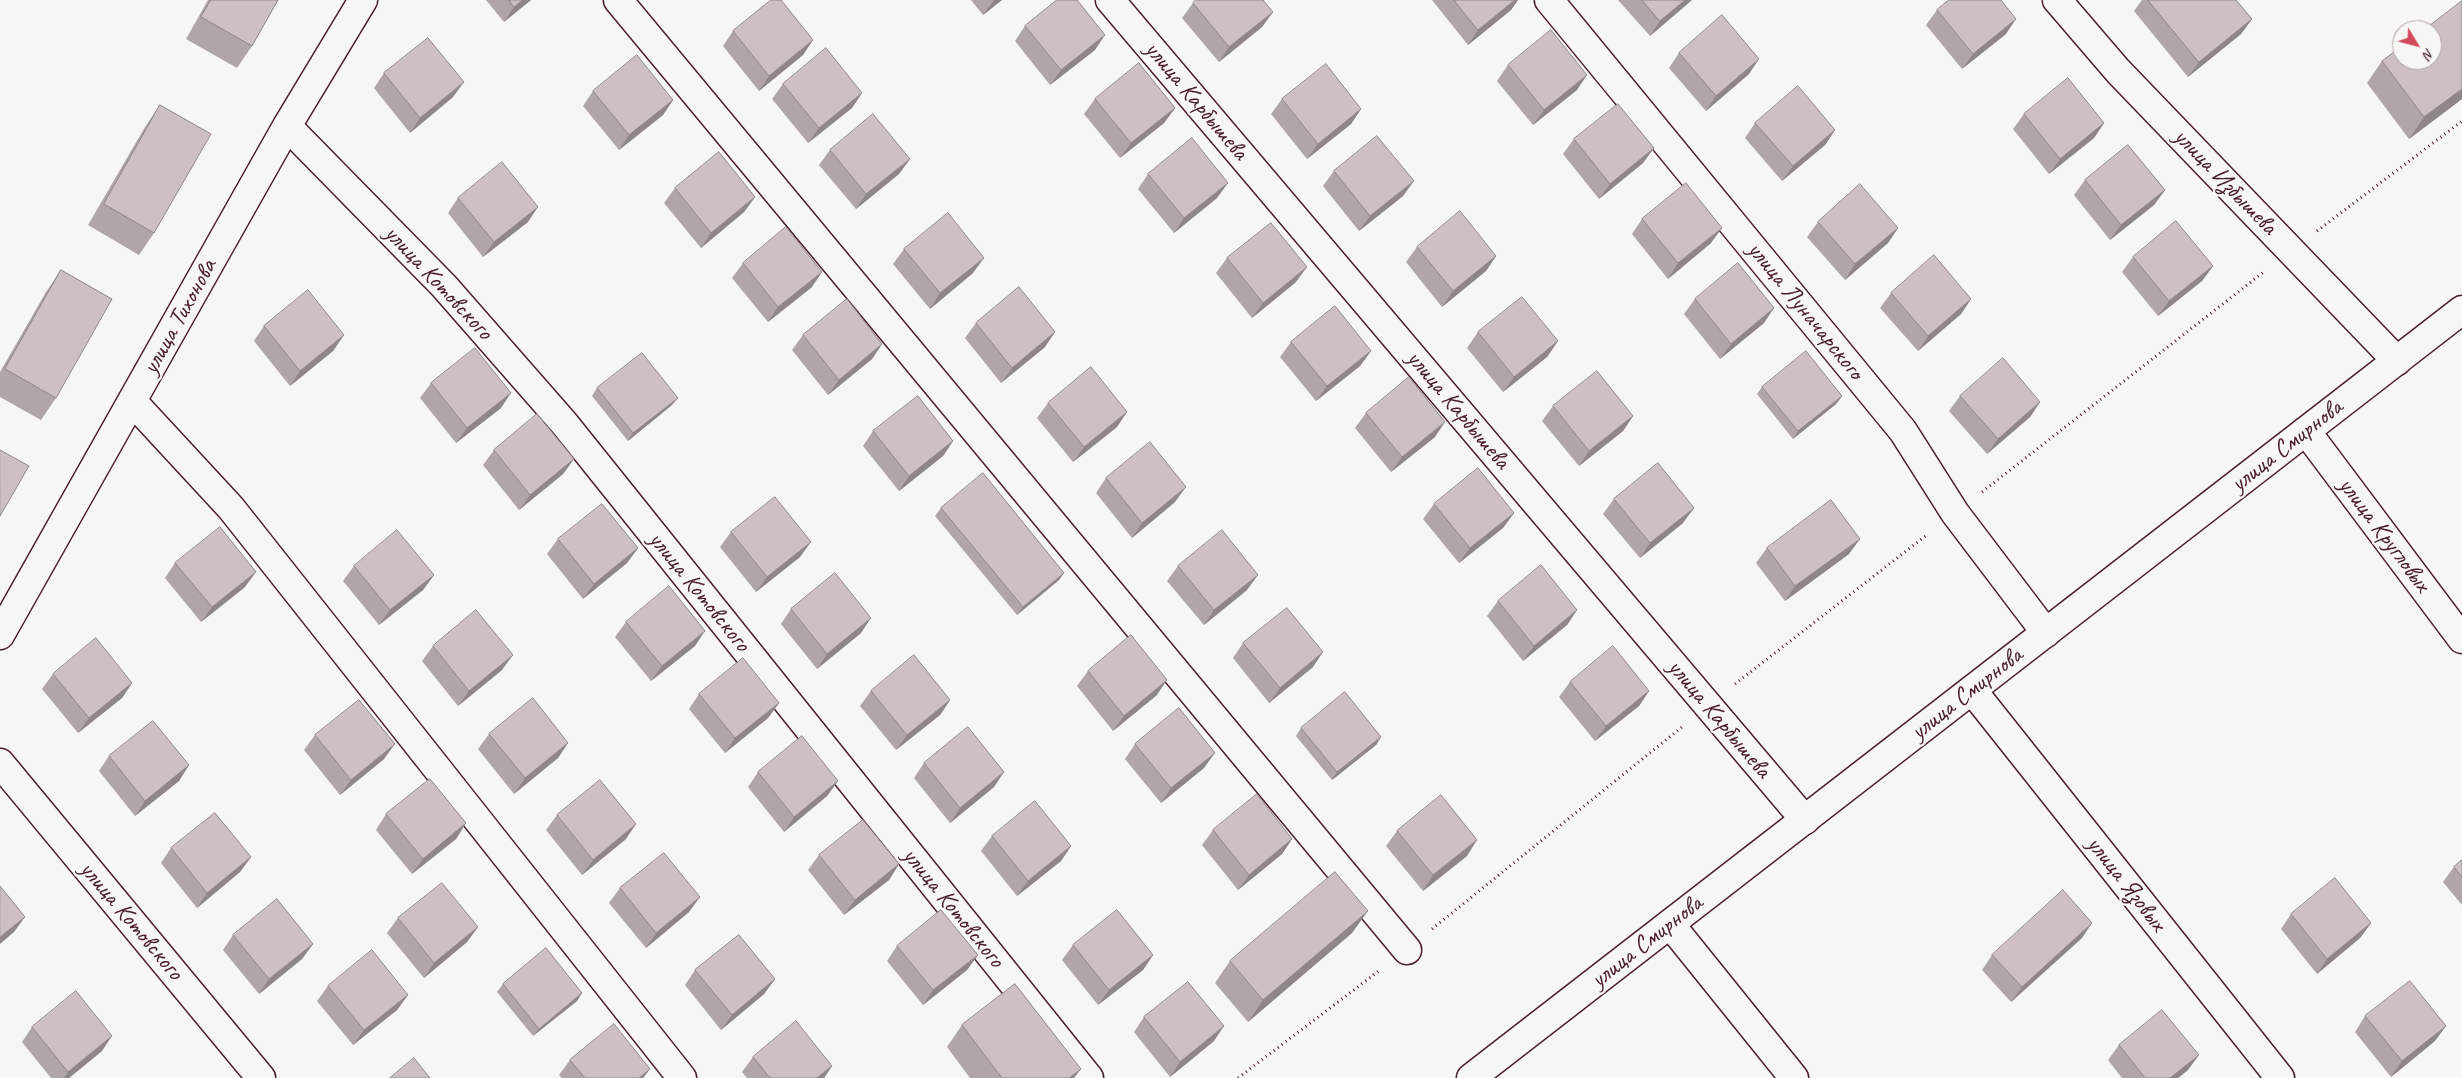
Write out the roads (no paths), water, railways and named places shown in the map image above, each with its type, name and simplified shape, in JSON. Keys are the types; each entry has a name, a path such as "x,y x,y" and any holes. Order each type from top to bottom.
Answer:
{"street":[{"name":"улица Тихонова","path":"0,635 287,126 362,0"},
{"path":"618,0 1407,950"},
{"name":"улица Карбышева","path":"1110,0 1805,820"},
{"name":"улица Луначарского","path":"1549,0 1903,431 1955,513 2046,633"},
{"name":"улица Избышева","path":"2058,0 2118,71 2397,361"},
{"name":"улица Котовского","path":"287,126 444,286 564,423 1089,1078"},
{"name":"улица Смирнова","path":"1472,1078 2462,310"},
{"path":"132,401 231,508 682,1078"},
{"name":"улица Кругловых","path":"2306,431 2462,639"},
{"name":"улица Язовых","path":"1972,690 2280,1078"},
{"name":"улица Котовского","path":"0,763 261,1078"},
{"path":"1670,924 1794,1078"}]}
